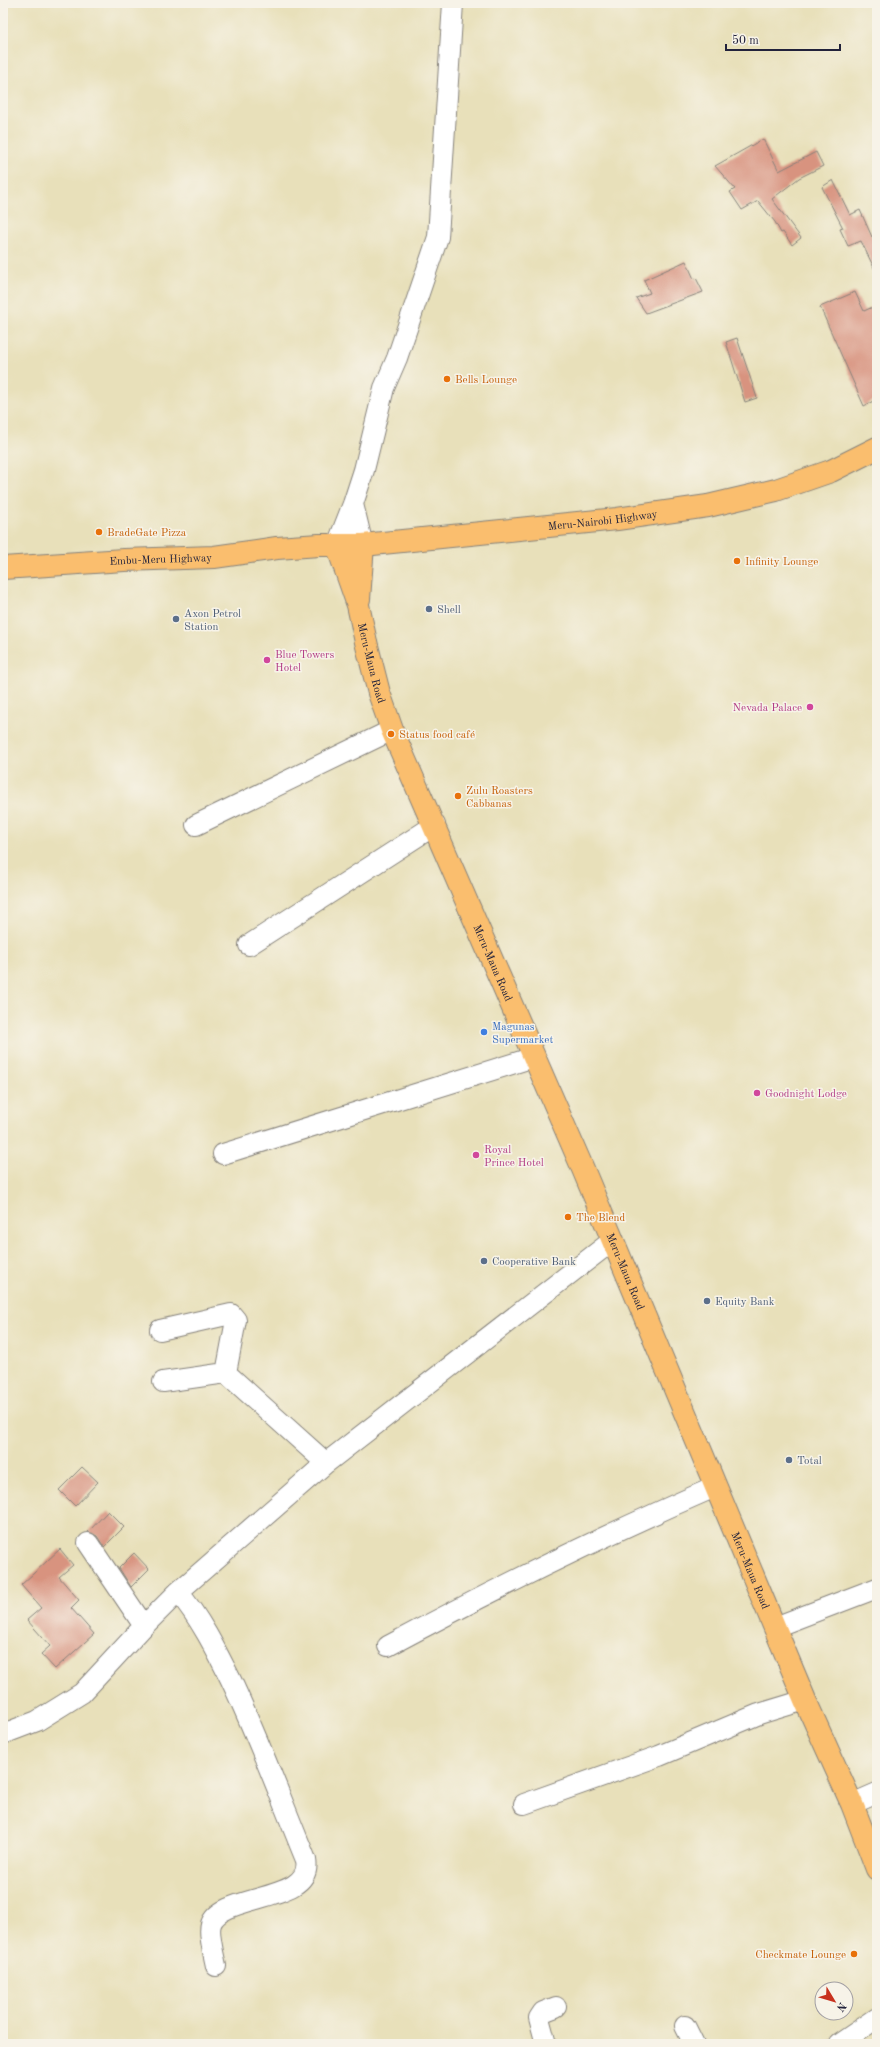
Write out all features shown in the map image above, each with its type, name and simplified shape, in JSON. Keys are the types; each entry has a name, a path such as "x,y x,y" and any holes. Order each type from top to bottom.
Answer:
{"main road":[{"name":"Meru-Nairobi Highway","path":"328,545 363,545 617,519 708,506 776,490 804,481 831,471 877,448"},
{"name":"Meru-Maua Road","path":"328,545 358,605 366,642 392,730 435,825 456,878 493,958 805,1700 852,1804 877,1869"},
{"name":"Embu-Meru Highway","path":"3,568 124,560 214,557 277,548 328,545"},
{"name":"Meru-Maua Road","path":"358,605 363,545"}],"street":[{"path":"328,545 353,504 384,388 397,358 438,237 453,3"},
{"path":"353,504 363,545"},
{"path":"196,825 392,730"},
{"path":"249,945 435,825"},
{"path":"223,1154 534,1057"},
{"path":"3,1734 37,1721 82,1693 144,1626 178,1592 326,1463 612,1241"},
{"path":"160,1330 231,1314 236,1320 226,1373"},
{"path":"226,1373 326,1463"},
{"path":"163,1382 226,1373"},
{"path":"388,1646 451,1612 543,1566 715,1486"},
{"path":"88,1543 144,1626"},
{"path":"775,1627 877,1588"},
{"path":"178,1592 200,1623 240,1699 262,1748 308,1868 302,1879 285,1889 225,1909 213,1919 210,1926 216,1966"},
{"path":"524,1804 659,1756 759,1714 805,1700"},
{"path":"852,1804 877,1792"},
{"path":"546,2044 539,2018 543,2012 556,2007"},
{"path":"839,2044 877,2018"},
{"path":"685,2026 694,2044"}],"building":[{"path":"763,139 779,171 816,152 823,166 799,178 772,199 801,238 792,245 783,232 781,233 775,222 758,201 742,210 730,192 735,189 715,166"},
{"path":"833,180 850,215 860,210 872,237 877,234 877,274 861,241 848,246 840,229 843,228 822,187"},
{"path":"686,261 694,279 696,278 703,292 646,313 636,298 650,293 644,280"},
{"path":"855,292 864,311 877,305 877,399 864,406 820,307"},
{"path":"737,338 757,398 745,402 726,342"},
{"path":"82,1467 98,1482 75,1506 59,1490"},
{"path":"108,1511 124,1527 104,1547 97,1536 88,1532"},
{"path":"60,1549 73,1565 59,1577 79,1600 71,1608 94,1634 55,1669 41,1654 50,1646 27,1620 41,1608 21,1585"},
{"path":"134,1553 149,1569 131,1587 119,1568"}],"place":[{"name":"Bells Lounge","path":"447,379"},
{"name":"BradeGate Pizza","path":"99,532"},
{"name":"Infinity Lounge","path":"737,561"},
{"name":"Shell","path":"429,609"},
{"name":"Axon Petrol Station","path":"176,619"},
{"name":"Blue Towers Hotel","path":"267,660"},
{"name":"Nevada Palace","path":"810,707"},
{"name":"Status food café","path":"391,734"},
{"name":"Zulu Roasters Cabbanas","path":"458,796"},
{"name":"Magunas Supermarket","path":"484,1032"},
{"name":"Goodnight Lodge","path":"757,1093"},
{"name":"Royal Prince Hotel","path":"476,1155"},
{"name":"The Blend","path":"568,1217"},
{"name":"Cooperative Bank","path":"484,1261"},
{"name":"Equity Bank","path":"707,1301"},
{"name":"Total","path":"789,1460"},
{"name":"Checkmate Lounge","path":"854,1954"}]}
